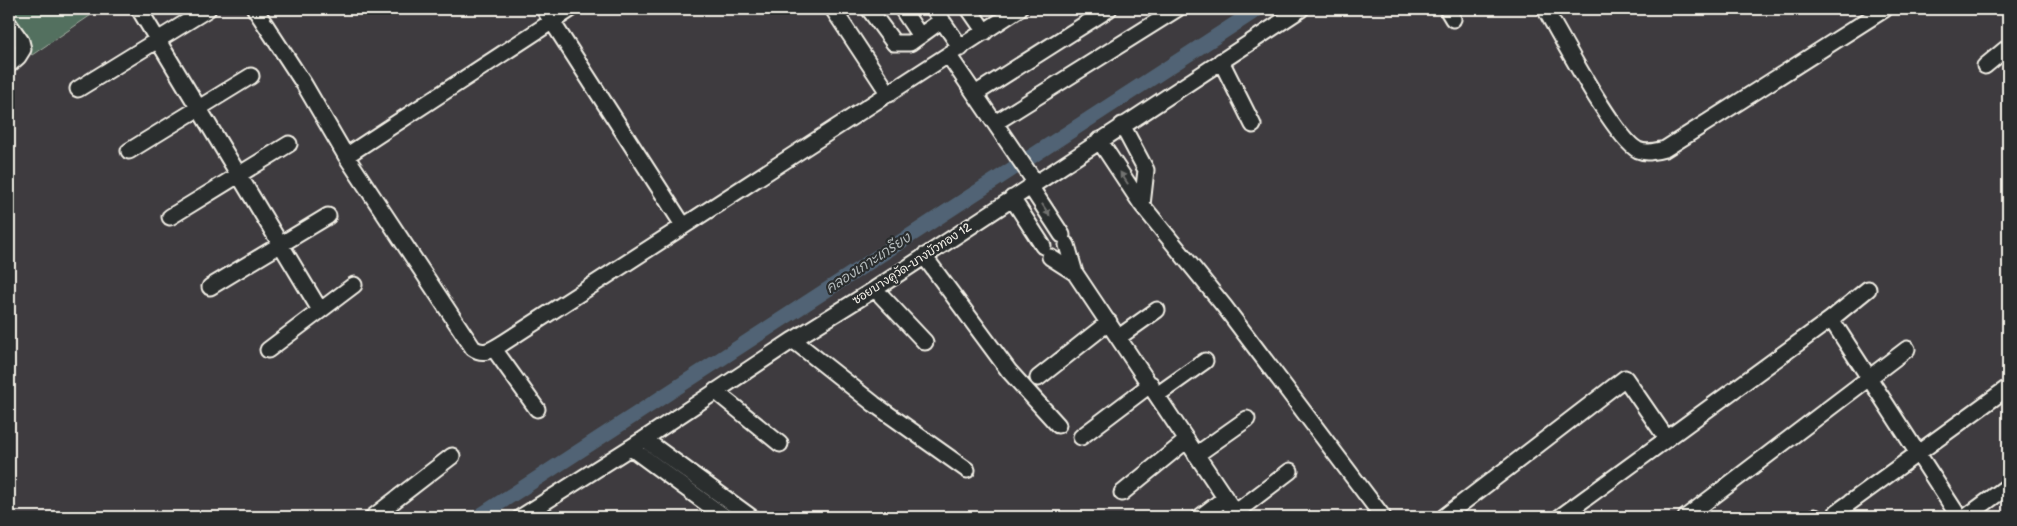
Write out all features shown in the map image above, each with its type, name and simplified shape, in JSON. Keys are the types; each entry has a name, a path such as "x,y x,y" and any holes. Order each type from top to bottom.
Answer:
{"street":[{"path":"139,9 282,242 320,310"},
{"path":"78,89 208,9"},
{"path":"255,9 304,84 346,156 473,348 478,352 494,349 1019,9"},
{"path":"346,156 548,15 571,9"},
{"path":"833,9 889,94"},
{"path":"869,9 894,43 910,42 920,36 938,14 975,94 1024,167 1065,240 1075,273 1120,337 1237,515 1290,472"},
{"path":"902,9 920,36"},
{"path":"969,9 985,32"},
{"path":"975,94 1109,9"},
{"name":"ซอยบางคูวัด-บางบัวทอง 12","path":"527,516 715,391 875,289 1032,184 1301,9"},
{"path":"1545,9 1614,125 1629,144 1640,151 1650,153 1665,149 1885,9"},
{"path":"995,123 1170,11"},
{"path":"548,15 684,225"},
{"path":"9,24 20,41 22,50 18,57 9,65"},
{"path":"1986,66 2008,47"},
{"path":"1220,61 1253,126"},
{"path":"129,151 251,76"},
{"path":"1122,125 1146,170 1142,205"},
{"path":"1099,140 1142,205 1224,306 1383,517"},
{"path":"170,216 289,144"},
{"path":"1012,198 1046,251 1075,273"},
{"path":"210,287 328,216"},
{"path":"924,256 1010,371 1058,425"},
{"path":"268,350 354,285"},
{"path":"875,289 925,342"},
{"path":"1560,517 1831,319 1868,289"},
{"path":"1120,337 1157,310"},
{"path":"1831,319 1958,517"},
{"path":"1038,378 1109,322"},
{"path":"793,340 874,404 967,470"},
{"path":"494,349 537,409"},
{"path":"1686,517 1907,349"},
{"path":"1081,436 1154,389 1204,361"},
{"path":"1444,517 1625,378 1667,439"},
{"path":"1836,512 2006,389"},
{"path":"715,391 780,444"},
{"path":"1196,455 1247,419"},
{"path":"644,439 751,517"},
{"path":"1122,493 1187,440"},
{"path":"631,448 725,517"},
{"path":"373,517 452,456"},
{"path":"1966,517 2008,486"},
{"path":"1200,517 1225,498"}],"green space":[{"path":"9,9 100,9 32,55 9,21"}],"waterway":[{"name":"คลองเกาะเกรียง","path":"478,517 1258,9"}]}
